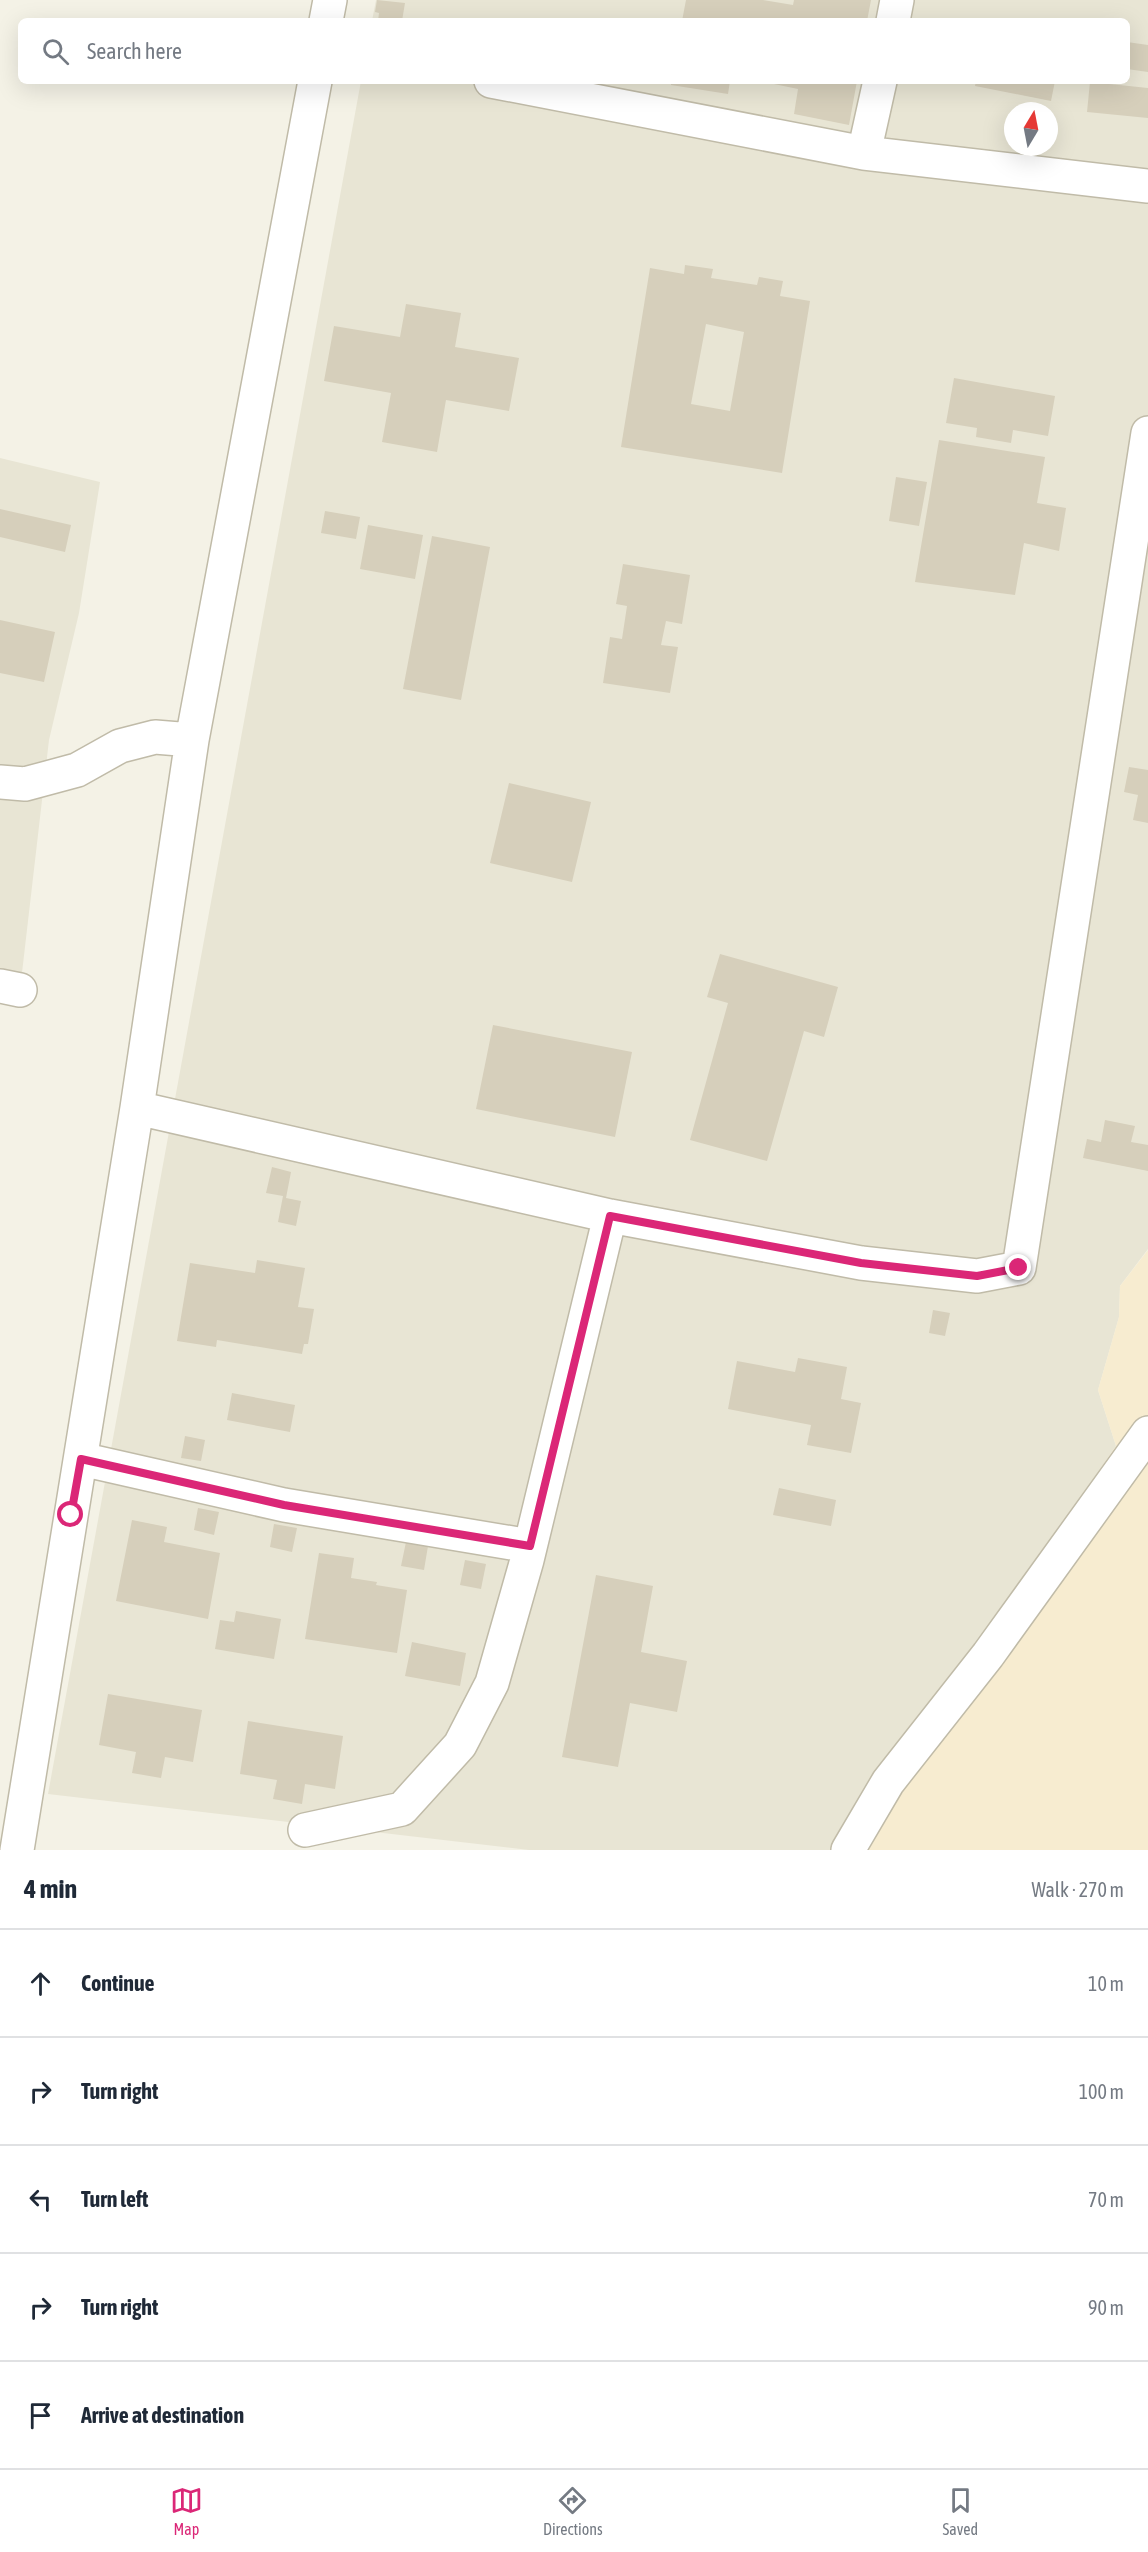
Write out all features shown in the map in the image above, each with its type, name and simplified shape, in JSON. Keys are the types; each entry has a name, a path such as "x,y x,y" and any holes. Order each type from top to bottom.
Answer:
{"street":[{"path":"327,18 330,0"},
{"path":"894,18 897,0"},
{"path":"17,1850 137,1108 192,740 314,84"},
{"path":"507,84 864,153 1148,186"},
{"path":"864,153 879,84"},
{"path":"137,1108 610,1216 861,1263 977,1276 1019,1268 1148,433"},
{"path":"0,782 25,784 77,770 120,746 155,737 192,740"},
{"path":"305,1830 402,1809 460,1745 492,1683 530,1546 610,1216"},
{"path":"848,1850 888,1782 988,1655 1148,1433"},
{"path":"81,1459 284,1505 530,1546"}],"shaded area":[{"path":"376,0 1148,0 1148,1249 1120,1286 1119,1317 1098,1390 1116,1446 901,1759 849,1850 529,1850 48,1794 360,84 1130,84 1130,18 373,18"},
{"path":"0,458 100,482 79,613 49,740 20,990 0,986"},
{"path":"1148,1250 1148,1850 849,1850 901,1759 1116,1446 1098,1390 1119,1317 1120,1286"}],"building":[{"path":"377,0 405,3 402,18 378,18 379,13 375,12"},
{"path":"686,0 763,0 793,5 794,0 871,0 868,18 683,18"},
{"path":"1130,42 1148,45 1148,72 1130,69"},
{"path":"671,84 730,84 728,94"},
{"path":"774,84 856,84 849,125 794,114 798,89"},
{"path":"975,84 1054,84 1051,101 975,86"},
{"path":"1090,84 1148,88 1148,118 1087,112"},
{"path":"685,265 713,269 711,278 757,285 759,277 783,281 780,296 810,301 782,473 621,447 650,268 684,274","holes":["706,324 744,332 730,411 691,404"]},
{"path":"406,304 461,313 455,347 519,358 509,411 446,400 437,452 382,442 391,393 324,381 334,326 400,337"},
{"path":"954,378 1055,396 1048,436 1013,430 1011,443 976,437 977,428 946,423"},
{"path":"939,440 1045,457 1037,503 1066,508 1059,551 1024,543 1015,595 915,582"},
{"path":"896,477 927,482 919,526 889,521"},
{"path":"0,509 71,525 65,552 0,537"},
{"path":"325,511 360,517 356,539 321,533"},
{"path":"368,525 423,535 415,579 360,569"},
{"path":"432,536 490,547 461,700 403,689"},
{"path":"623,564 690,575 682,624 666,621 661,645 678,647 670,693 603,683 610,637 622,639 627,606 616,604"},
{"path":"0,620 55,632 44,682 0,673"},
{"path":"1129,767 1148,770 1148,823 1133,820 1138,795 1124,792"},
{"path":"509,783 591,802 572,882 490,863"},
{"path":"720,954 838,987 824,1037 804,1031 767,1161 690,1140 728,1003 707,997"},
{"path":"493,1025 632,1052 615,1137 476,1109"},
{"path":"1105,1120 1135,1126 1131,1142 1148,1145 1148,1171 1083,1158 1087,1139 1101,1142"},
{"path":"272,1167 291,1172 286,1198 301,1201 296,1226 278,1222 283,1196 266,1193"},
{"path":"257,1260 305,1268 298,1307 314,1309 308,1344 304,1344 302,1354 217,1340 216,1347 177,1341 190,1263 255,1273"},
{"path":"933,1310 950,1313 945,1336 929,1333"},
{"path":"798,1358 847,1367 841,1399 861,1403 851,1453 807,1445 811,1425 728,1409 737,1361 795,1372"},
{"path":"232,1393 295,1405 290,1432 227,1420"},
{"path":"185,1436 205,1440 201,1461 181,1458"},
{"path":"779,1488 836,1500 831,1526 773,1515"},
{"path":"198,1508 219,1512 214,1535 194,1530"},
{"path":"132,1520 167,1527 164,1542 220,1553 208,1619 116,1601"},
{"path":"274,1524 297,1528 292,1552 270,1547"},
{"path":"406,1542 428,1546 424,1570 401,1566"},
{"path":"319,1553 354,1558 351,1578 407,1590 397,1653 305,1639"},
{"path":"465,1560 486,1564 481,1589 460,1585"},
{"path":"596,1575 653,1586 641,1652 687,1661 677,1712 630,1703 618,1767 562,1757"},
{"path":"236,1611 281,1619 274,1659 215,1649 220,1620 234,1622"},
{"path":"412,1642 466,1653 460,1686 405,1676"},
{"path":"108,1694 202,1710 193,1762 165,1757 161,1778 132,1773 136,1752 99,1745"},
{"path":"248,1721 343,1736 335,1789 305,1784 302,1804 273,1799 277,1780 240,1774"}],"route":[{"path":"71,1515 81,1459 284,1505 530,1546 610,1216 861,1263 977,1276 1019,1268"}]}
